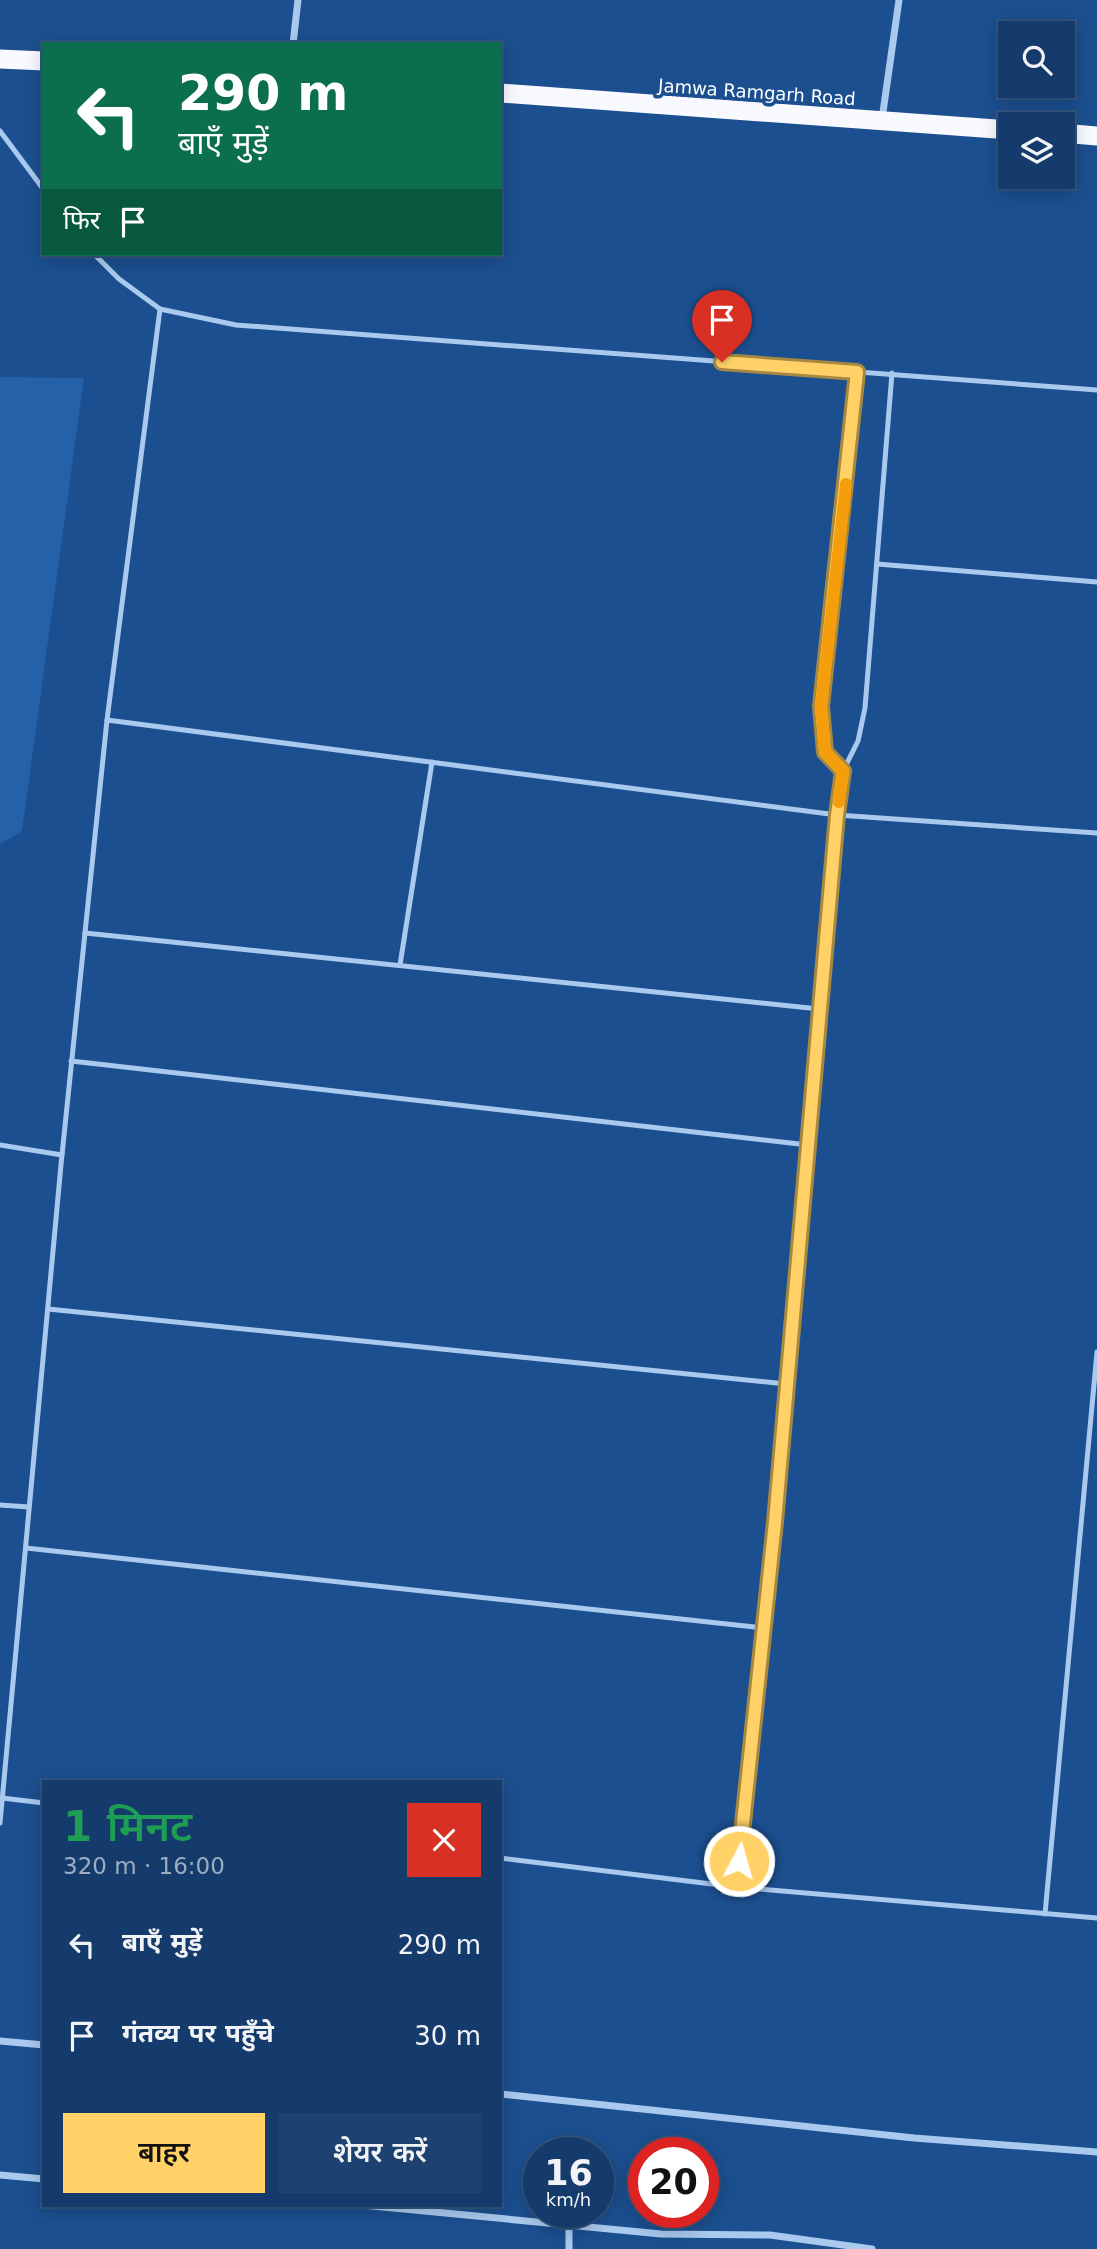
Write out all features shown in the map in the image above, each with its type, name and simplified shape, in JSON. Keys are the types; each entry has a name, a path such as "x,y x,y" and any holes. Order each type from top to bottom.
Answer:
{"highway":[{"path":"0,59 42,61"},
{"name":"Jamwa Ramgarh Road","path":"502,93 881,123 998,129"},
{"path":"1075,134 1097,135"}],"street":[{"path":"293,42 298,0"},
{"path":"881,123 899,0"},
{"path":"0,2041 42,2045"},
{"path":"502,2094 914,2138 1097,2152"},
{"path":"0,2175 42,2179"},
{"path":"383,2207 523,2221"},
{"path":"569,2228 569,2249"},
{"path":"600,2228 661,2234 770,2235 872,2249"}],"lane":[{"path":"0,131 42,187"},
{"path":"96,256 119,279 160,309 236,325 1097,390"},
{"path":"0,1823 64,1131 107,720 160,309"},
{"path":"843,771 825,752 821,706 857,372"},
{"path":"736,1887 764,1628 837,815 843,771 858,741 864,708 892,373"},
{"path":"877,564 1097,582"},
{"path":"107,720 837,815 1097,833"},
{"path":"400,965 432,762"},
{"path":"85,933 820,1009"},
{"path":"71,1061 808,1145"},
{"path":"0,1145 62,1155 64,1131"},
{"path":"48,1309 786,1384"},
{"path":"1045,1914 1097,1352"},
{"path":"0,1505 29,1507"},
{"path":"26,1548 764,1628"},
{"path":"2,1798 42,1803"},
{"path":"502,1858 736,1887 1097,1919"}],"shaded area":[{"path":"0,377 84,378 22,831 0,844"}],"slow traffic":[{"path":"839,802 843,771 825,752 821,706 846,484"}],"route":[{"path":"722,362 857,372 821,706 825,752 843,771 775,1522 739,1861"}]}
